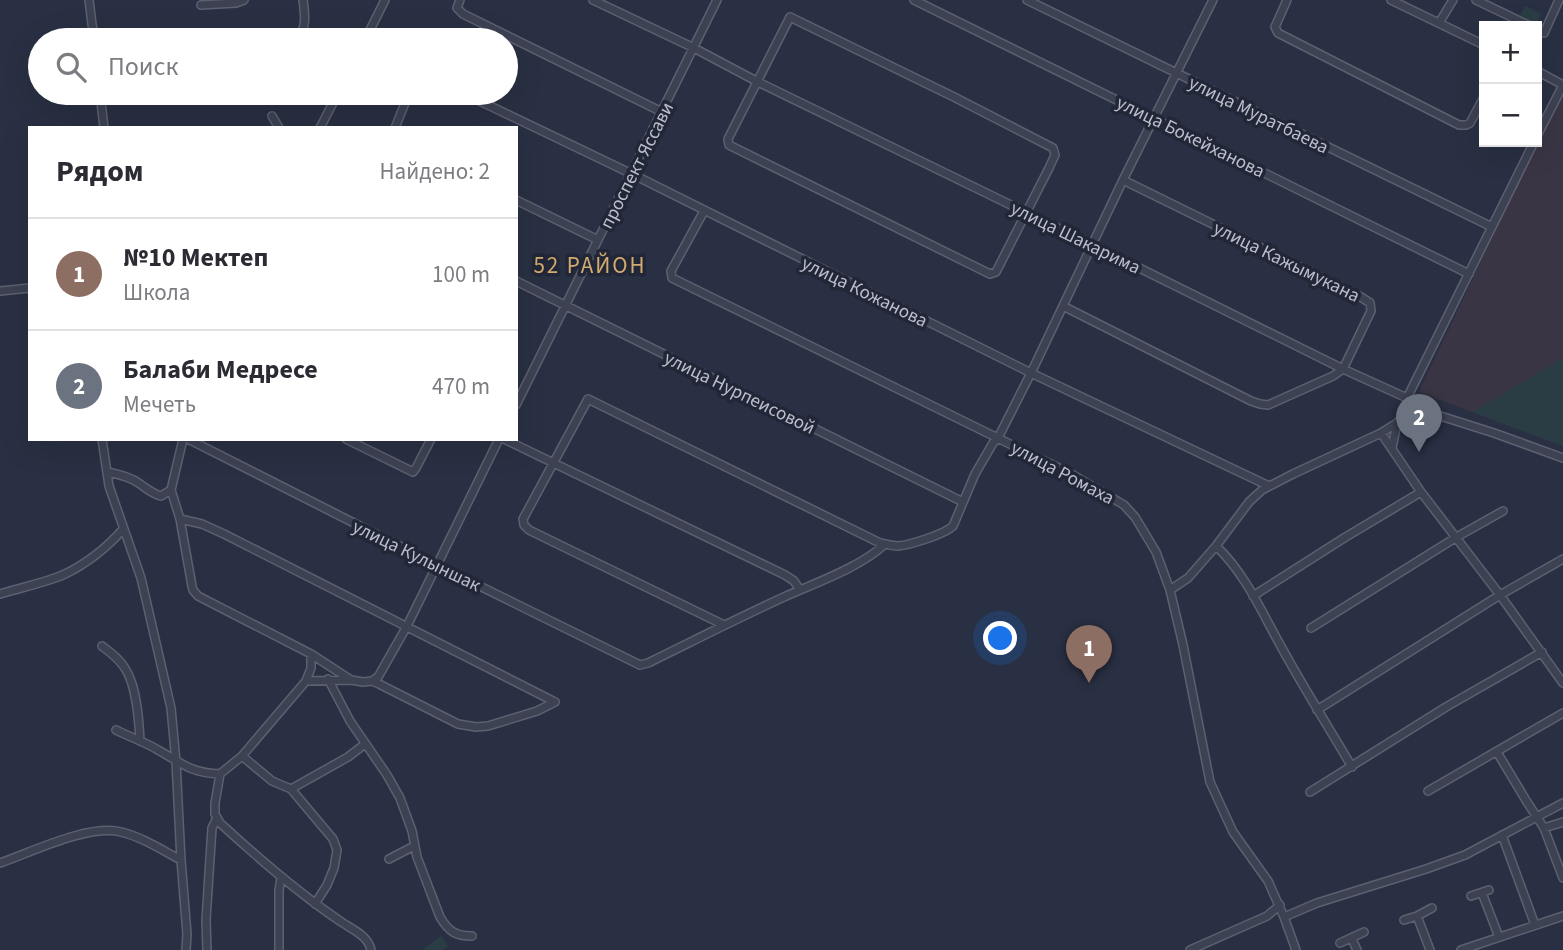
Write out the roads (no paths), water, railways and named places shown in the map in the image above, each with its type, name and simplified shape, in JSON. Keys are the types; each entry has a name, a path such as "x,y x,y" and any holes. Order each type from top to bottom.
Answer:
{"street":[{"path":"89,0 92,28"},
{"path":"201,5 244,0"},
{"path":"303,0 305,28"},
{"path":"371,28 385,0"},
{"path":"460,0 457,8 463,14 491,28"},
{"name":"улица Шакарима","path":"593,0 1407,398"},
{"name":"проспект Яссави","path":"518,401 717,0"},
{"name":"улица Бокейханова","path":"914,0 1469,274"},
{"name":"улица Муратбаева","path":"1027,0 1492,227"},
{"path":"885,544 846,569 724,625 526,528 522,521 588,399 885,544 898,546 948,531 953,526 982,460 998,438 1031,373 1213,0"},
{"path":"1287,0 1275,27 1278,33 1459,125 1466,125 1472,120 1479,107"},
{"path":"1391,0 1479,43"},
{"path":"1439,23 1453,0"},
{"path":"1476,0 1520,21"},
{"path":"1542,32 1544,33 1559,0"},
{"path":"790,17 1053,148 1055,155 1026,213 996,272 992,274 729,145 729,139 790,17"},
{"path":"518,41 662,112"},
{"path":"1542,74 1563,85 1542,126"},
{"path":"101,105 104,126"},
{"path":"321,126 332,105"},
{"path":"396,126 404,105"},
{"name":"улица Кожанова","path":"488,105 1031,373 1269,486"},
{"path":"272,117 278,126"},
{"path":"1532,147 1407,398 1412,407 1563,458"},
{"name":"улица Кажымукана","path":"1124,180 1368,301 1371,310 1343,369"},
{"path":"518,201 598,240"},
{"name":"улица Ромаха","path":"704,211 671,271 672,278 1073,475 1124,505 1135,517 1152,545 1170,590 1210,782 1233,832 1268,880 1296,950"},
{"name":"улица Нурпеисовой","path":"518,282 963,502"},
{"path":"0,291 28,288"},
{"path":"1063,306 1260,404 1278,400 1343,369"},
{"path":"1170,590 1188,578 1249,502 1269,486 1381,433 1397,423 1412,407"},
{"path":"1392,449 1397,423"},
{"path":"1381,433 1421,492 1563,683"},
{"path":"102,441 113,500 141,578 173,724 186,950"},
{"path":"184,441 172,490 193,590 198,596 311,654 351,680"},
{"name":"улица Кулыншак","path":"189,441 636,663 644,665 724,625"},
{"path":"350,441 413,472 430,441"},
{"path":"306,681 328,679 363,682 378,677 407,626 500,441"},
{"path":"505,441 785,575 794,581 800,590"},
{"path":"107,472 127,477 161,496 172,490"},
{"path":"1253,596 1421,492"},
{"path":"1311,628 1503,511"},
{"path":"180,519 202,524 223,534 555,702 537,711 488,726 467,726 372,681"},
{"path":"0,594 64,575 114,540 123,529"},
{"path":"1216,546 1236,569 1253,596 1352,767"},
{"path":"1317,710 1500,595 1563,559"},
{"path":"103,646 127,670 132,682 140,741"},
{"path":"1310,792 1446,707 1542,652"},
{"path":"311,654 311,668 306,681 242,756 220,774 215,803 217,818 281,878 366,938 371,950"},
{"path":"328,679 400,799 412,831 417,857 445,925 456,934 472,936"},
{"path":"1428,791 1563,713"},
{"path":"116,730 158,750 188,769 220,774"},
{"path":"291,789 348,757 365,744"},
{"path":"1497,752 1544,828 1563,878"},
{"path":"242,756 272,781 291,789 333,839 337,850 334,868 315,904"},
{"path":"1284,916 1465,855 1563,803"},
{"path":"207,950 206,920 212,828 217,818"},
{"path":"1544,828 1563,822"},
{"path":"0,863 72,837 107,830 133,835 181,860"},
{"path":"1502,835 1535,925"},
{"path":"389,859 414,846"},
{"path":"279,950 281,878"},
{"path":"1471,896 1486,891 1499,937"},
{"path":"1190,950 1267,916 1280,905"},
{"path":"1404,920 1432,908"},
{"path":"1417,916 1430,950"},
{"path":"1461,950 1475,948 1499,937 1563,916"},
{"path":"1340,943 1364,932"},
{"path":"1352,939 1357,950"}],"place":[{"name":"Балаби Медресе","path":"1419,452"},
{"name":"№10 Мектеп","path":"1089,683"}],"district":[{"name":"52 РАЙОН","path":"590,265"}]}
